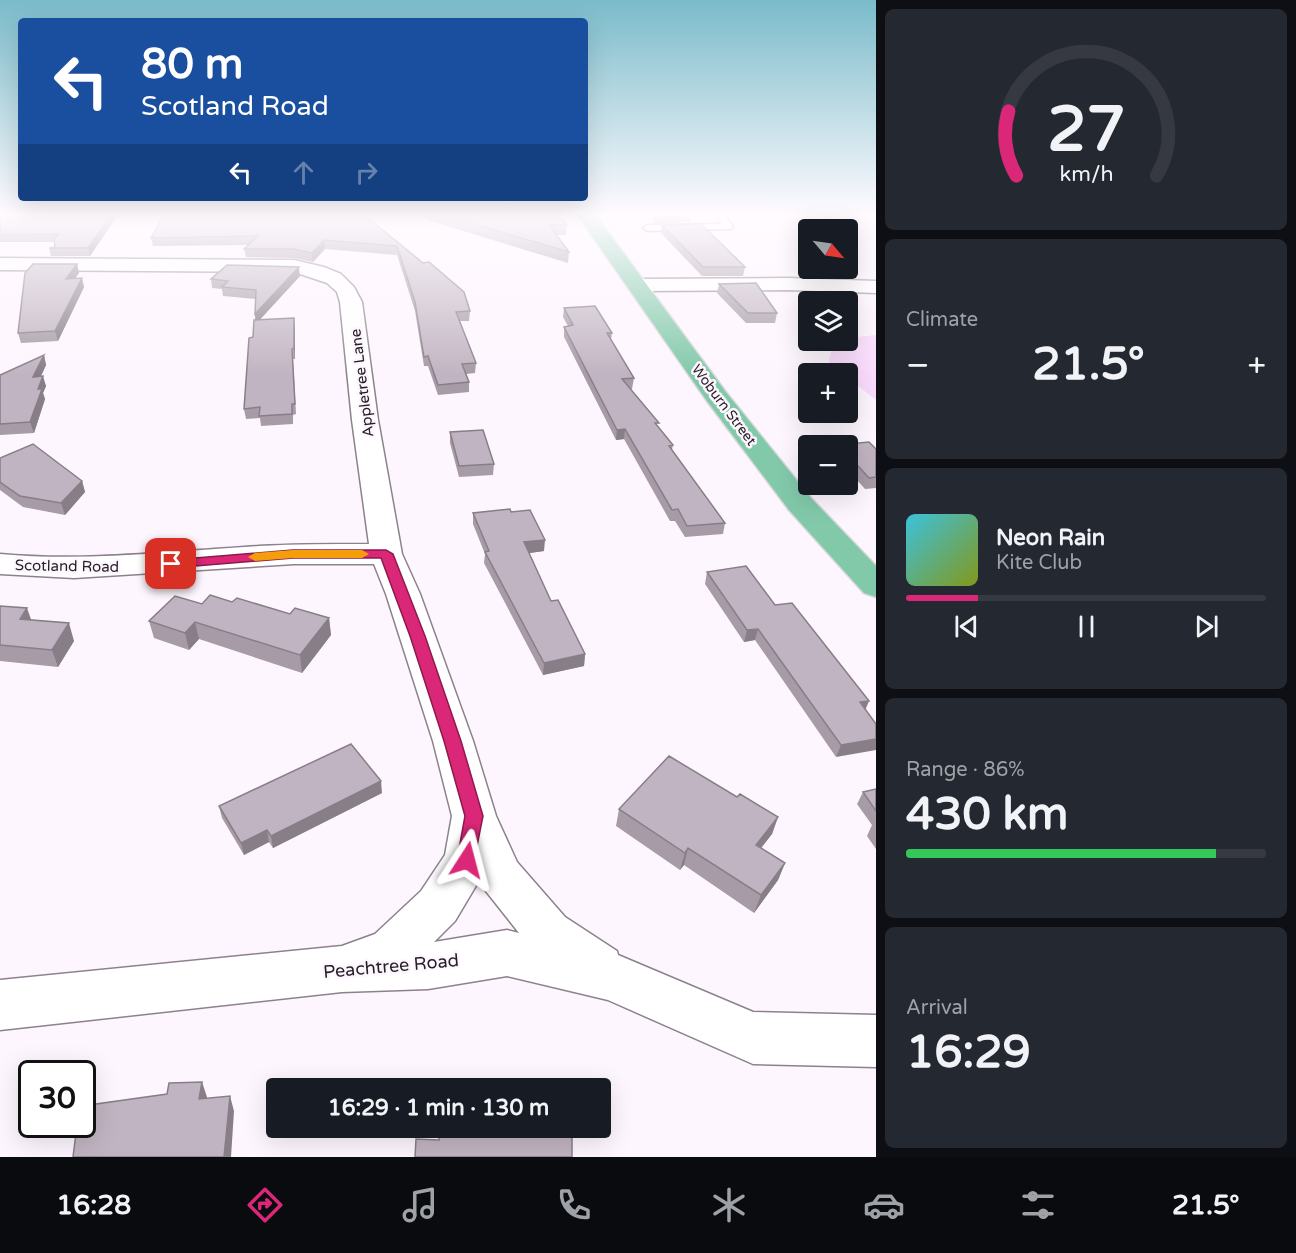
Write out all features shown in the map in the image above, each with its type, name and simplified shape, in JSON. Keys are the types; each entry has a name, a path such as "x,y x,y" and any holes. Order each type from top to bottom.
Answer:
{"main road":[{"name":"Woburn Street","path":"625,267 716,396 800,504 876,586"}],"street":[{"name":"Appletree Lane","path":"300,267 317,270 337,279 347,289 352,299 365,420 386,554 403,594 453,741 474,816 501,876 548,933 613,977"},
{"path":"638,285 788,284 876,287"},
{"name":"Scotland Road","path":"0,564 32,568 104,568 293,554 386,554"},
{"name":"Appletree Lane","path":"342,969 391,951 438,906 467,860 474,816"},
{"name":"Peachtree Road","path":"0,1005 342,969 428,966 507,953 613,977 753,1038 876,1041"}],"shaded area":[{"path":"876,335 876,400 858,386 858,363 829,362 832,351 858,351 858,337"}],"building":[{"path":"30,267 75,267 66,279 82,278 55,331 18,333 25,273"},
{"path":"225,267 299,267 255,314 256,290 222,287 228,281 211,279"},
{"path":"404,267 435,267 464,292 470,311 456,312 476,363 462,364 469,382 438,385 428,356 424,357 415,302"},
{"path":"756,283 777,313 748,313 719,284"},
{"path":"595,306 612,333 607,333 634,378 622,379 659,423 655,423 673,445 669,446 725,523 687,526 678,509 672,510 625,429 617,430 564,327 573,325 564,308"},
{"path":"294,318 294,349 292,349 295,404 292,404 292,414 259,416 260,407 244,409 249,338 253,337 254,320"},
{"path":"44,355 33,377 43,376 38,389 42,389 30,422 0,424 0,375"},
{"path":"483,430 494,464 459,466 450,432"},
{"path":"869,442 876,449 876,477 869,478 858,466 858,443"},
{"path":"33,444 82,481 61,503 20,496 0,482 0,458"},
{"path":"510,509 511,512 530,510 545,540 524,542 551,601 558,600 585,654 544,663 485,552 489,551 473,513"},
{"path":"746,566 775,605 792,603 869,701 860,702 876,724 876,739 841,745 758,629 747,630 707,572"},
{"path":"210,595 232,602 237,598 290,614 295,608 329,618 300,655 195,622 185,633 149,621 175,596 202,604"},
{"path":"0,606 27,608 20,619 69,623 52,650 0,645"},
{"path":"351,744 381,781 271,836 267,830 241,843 219,806"},
{"path":"669,756 737,797 740,794 778,817 756,845 785,863 761,895 688,848 685,853 619,809"},
{"path":"876,789 876,811 863,792"},
{"path":"202,1082 199,1099 230,1096 224,1157 73,1157 75,1138 96,1138 96,1104 167,1094 169,1083"},
{"path":"439,1138 572,1138 572,1157 415,1157 416,1139 439,1140"}],"slow traffic":[{"path":"255,557 293,554 362,554"}],"route":[{"path":"171,564 293,554 386,554 403,594 453,741 474,816 467,860"}]}
